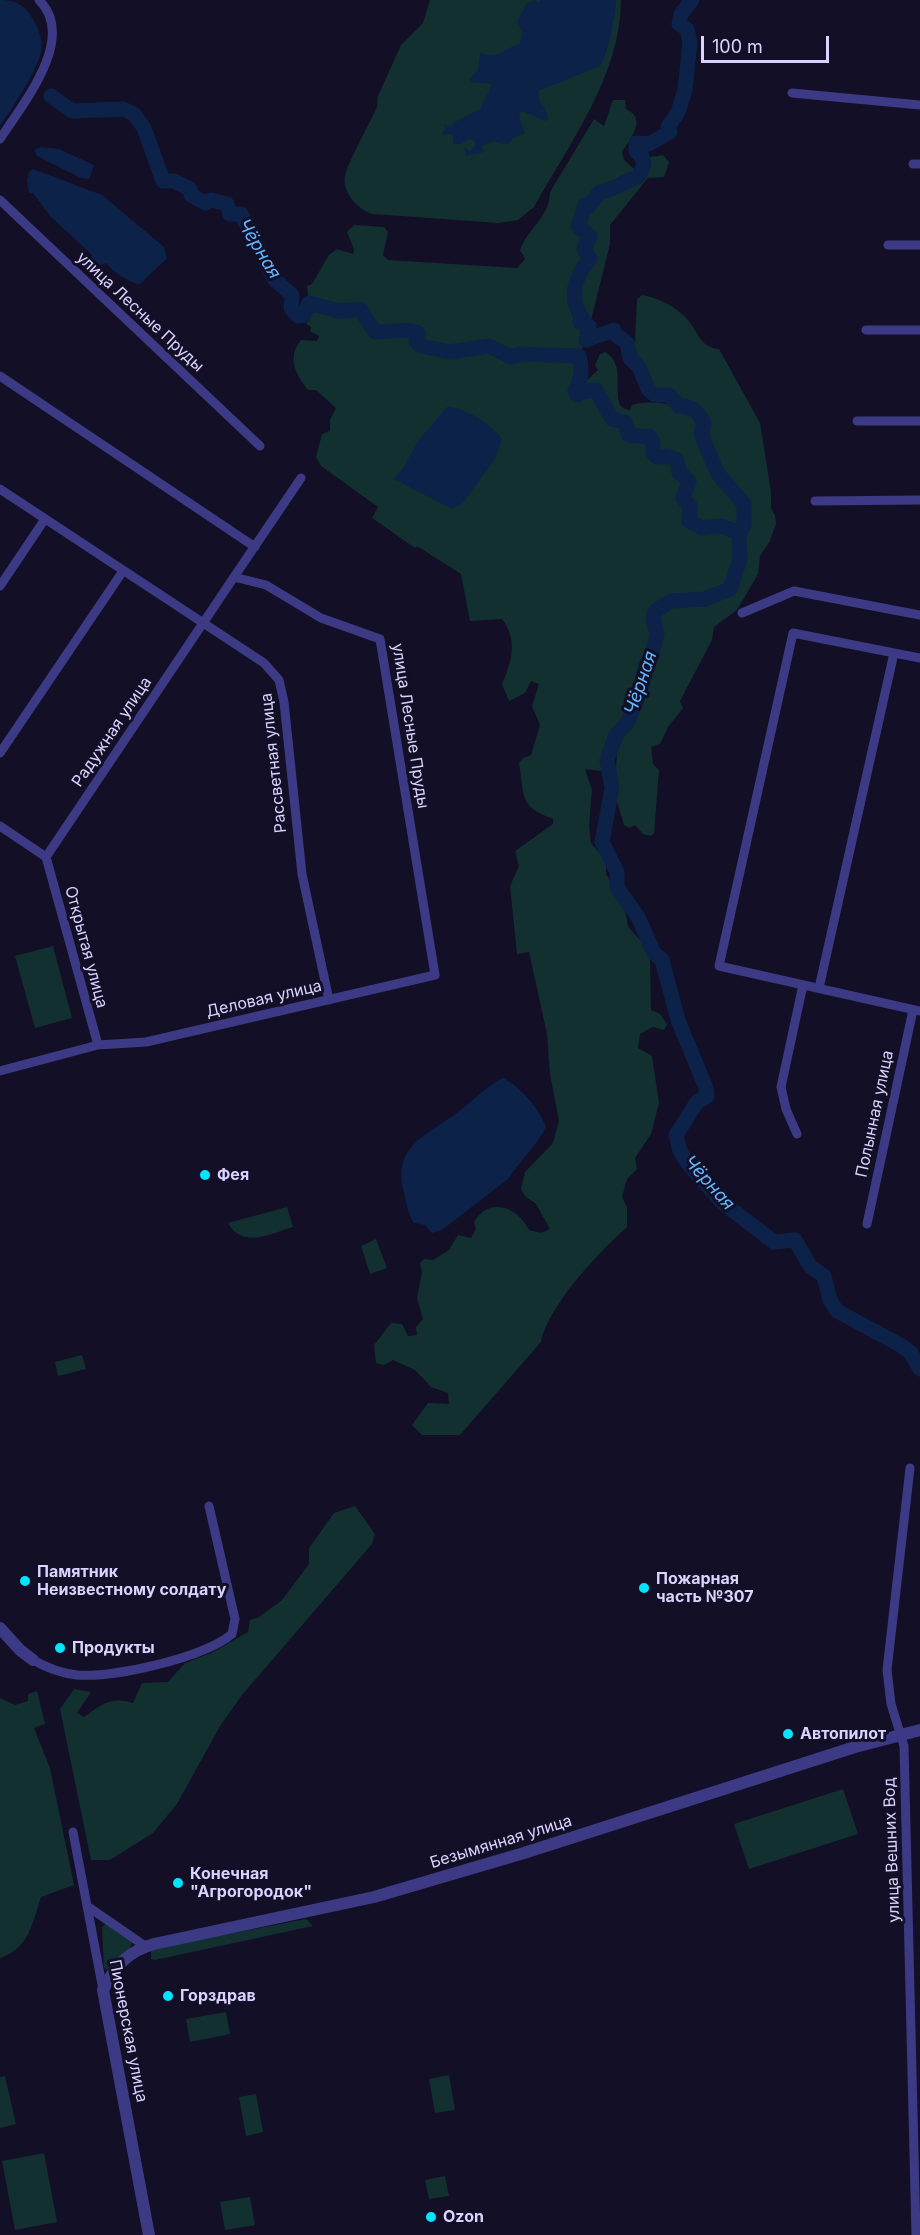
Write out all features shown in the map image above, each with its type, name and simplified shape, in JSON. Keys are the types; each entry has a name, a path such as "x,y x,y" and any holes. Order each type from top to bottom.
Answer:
{"street":[{"path":"0,139 29,95 52,49 51,16 39,0"},
{"path":"792,93 920,105"},
{"name":"улица Лесные Пруды","path":"0,200 260,446"},
{"path":"888,245 920,244"},
{"path":"866,330 920,330"},
{"path":"0,376 255,547"},
{"path":"857,421 920,421"},
{"path":"234,577 301,478"},
{"name":"Рассветная улица","path":"0,489 264,663 279,680 283,691 302,874 329,1000"},
{"path":"815,501 920,501"},
{"path":"0,586 45,519"},
{"path":"0,753 123,571"},
{"name":"улица Лесные Пруды","path":"234,577 266,585 321,618 380,639 435,975"},
{"name":"Радужная улица","path":"46,857 234,577"},
{"path":"742,613 794,591 920,615"},
{"path":"917,1011 719,966 794,633 920,658"},
{"path":"819,988 894,653"},
{"path":"0,826 46,857"},
{"name":"Открытая улица","path":"46,857 98,1045"},
{"name":"Деловая улица","path":"0,1071 98,1045 146,1042 435,975"},
{"path":"798,1134 786,1109 781,1087 803,985"},
{"name":"Полынная улица","path":"867,1224 917,1011"},
{"name":"улица Вешних Вод","path":"910,1468 887,1670 891,1704 904,1746 905,1760 916,2235"},
{"path":"0,1628 33,1660 60,1672 110,1673 193,1653 232,1634 235,1619 209,1506"},
{"name":"Безымянная улица","path":"103,1990 121,1962 146,1946 374,1897 900,1734 920,1730"},
{"name":"Пионерская улица","path":"74,1832 149,2235"},
{"path":"87,1906 146,1946"}],"green space":[{"path":"430,0 621,0 619,28 612,55 591,108 534,207 518,220 498,223 373,214 357,205 346,189 347,170 377,107 378,96 401,45 423,23"},
{"path":"613,100 625,100 626,109 636,118 637,124 633,135 622,152 624,160 634,169 644,165 649,157 663,155 669,162 664,177 648,178 610,225 610,244 586,340 579,356 581,374 575,391 578,395 585,382 598,370 595,365 600,354 605,352 613,359 616,367 619,402 623,408 630,410 632,405 644,403 678,405 669,395 655,395 648,389 639,367 628,354 635,341 637,299 642,295 661,300 672,306 687,319 703,342 712,348 719,349 760,423 771,492 771,508 776,524 770,541 760,556 758,574 737,610 714,627 712,640 680,701 683,708 668,727 660,744 651,747 653,764 659,770 654,833 651,836 643,834 635,825 630,828 624,825 614,792 617,754 610,746 604,746 601,771 585,769 592,790 589,826 591,843 606,861 606,874 625,908 628,927 643,943 650,959 651,1010 660,1014 667,1024 664,1030 653,1027 640,1034 638,1048 652,1056 659,1103 651,1134 635,1158 637,1169 627,1179 622,1197 627,1207 627,1227 576,1280 553,1312 541,1342 460,1435 422,1435 412,1425 428,1403 449,1404 448,1393 431,1387 415,1370 393,1360 384,1365 376,1363 374,1345 391,1323 402,1324 408,1336 417,1335 416,1327 423,1319 417,1298 422,1272 420,1263 424,1259 433,1260 449,1250 458,1235 471,1238 476,1229 474,1222 487,1209 495,1207 510,1210 524,1222 529,1230 541,1233 550,1229 536,1204 525,1196 521,1189 525,1172 553,1143 559,1121 550,1074 547,1034 529,952 517,954 510,886 519,866 515,851 553,824 553,819 528,805 523,792 519,763 523,758 531,755 540,725 532,706 539,684 531,681 525,693 509,701 502,684 511,659 512,643 502,619 470,621 461,574 417,546 415,548 372,518 378,507 321,466 316,457 322,434 330,431 330,420 336,408 316,390 308,390 303,384 296,372 294,353 301,340 317,341 319,336 310,331 311,327 306,324 310,317 307,286 312,284 329,255 337,249 353,254 354,249 347,232 354,225 384,227 388,232 383,255 388,260 517,268 525,259 520,250 543,216 550,192 594,119 604,126"},
{"path":"53,946 72,1018 35,1028 15,956"},
{"path":"287,1207 293,1227 266,1236 249,1238 241,1236 228,1223"},
{"path":"376,1239 387,1268 370,1274 361,1246"},
{"path":"82,1355 86,1369 58,1376 55,1362"},
{"path":"355,1506 375,1534 372,1544 242,1695 220,1726 177,1804 153,1833 110,1860 91,1860 60,1709 74,1689 91,1692 77,1713 84,1717 101,1705 112,1701 133,1703 142,1683 168,1682 185,1663 211,1653 248,1632 250,1620 259,1617 282,1600 309,1564 309,1548 334,1513"},
{"path":"37,1691 45,1724 34,1728 50,1768 74,1885 41,1897 28,1934 10,1954 0,1958 0,1698 15,1705 28,1701 28,1694"},
{"path":"843,1789 858,1834 749,1869 734,1824"},
{"path":"306,1919 313,1926 151,1959 151,1949"},
{"path":"107,1923 132,1943 130,1948 108,1970 104,1968 102,1927"},
{"path":"226,2012 230,2034 190,2042 186,2019"},
{"path":"449,2075 455,2110 435,2113 429,2079"},
{"path":"5,2076 16,2124 0,2128 0,2077"},
{"path":"256,2094 263,2132 246,2136 239,2097"},
{"path":"44,2153 57,2222 15,2230 2,2161"},
{"path":"445,2176 449,2196 429,2199 425,2180"},
{"path":"250,2197 255,2225 225,2230 220,2202"}],"water":[{"path":"0,0 18,3 25,8 34,20 41,37 41,52 29,79 0,126"},
{"path":"536,0 538,3 541,0 616,0 611,35 603,61 600,66 538,91 540,103 545,108 548,118 546,121 521,111 519,117 525,133 513,138 508,144 487,143 482,146 484,152 466,156 464,147 470,151 476,145 475,141 469,139 461,144 453,144 453,135 442,134 444,124 452,127 453,123 480,109 492,84 472,82 469,79 478,70 480,53 494,56 520,43 522,32 517,22 526,4"},
{"path":"41,147 59,149 94,165 89,179 81,178 37,156 34,150"},
{"path":"33,169 102,195 164,247 167,258 140,284 121,276 107,263 98,266 91,258 92,255 50,216 33,193 29,193 27,181 29,172"},
{"path":"447,407 462,410 478,418 502,439 495,459 463,503 452,509 394,479 404,467 418,441"},
{"path":"503,1078 529,1099 546,1127 538,1141 508,1179 442,1230 432,1233 425,1225 414,1223 410,1216 401,1176 407,1153 424,1135"}],"waterway":[{"path":"586,340 589,326 580,322 583,319 574,296 580,273 590,259 584,249 590,236 578,227 585,205 589,206 600,192 638,177 644,165 642,157 636,151 636,143 649,144 670,132 668,127 678,112 685,90 690,42 687,29 679,24 681,14 692,0"},
{"name":"Чёрная","path":"51,96 72,111 123,109 134,114 144,128 163,181 174,181 190,189 191,195 205,203 211,200 227,204 230,214 241,214 275,280 292,295 291,308 298,316 304,315 309,303 339,311 360,309 375,332 412,331 418,333 416,341 421,346 450,352 489,346 511,357 521,354 579,356 581,373 575,390 577,395 581,392 596,390 612,419 625,422 629,435 650,437 653,442 653,453 657,457 667,456 677,460 679,472 689,481 683,498 690,506 689,521 702,528 721,526 739,533 740,559 730,589 705,599 671,601 655,611 653,619 657,633 652,656 645,666 642,686 628,722 616,735 607,760 612,788 602,842 617,872 617,887 638,917 654,953 662,960 678,1020 706,1088 707,1096 697,1102 676,1135 680,1151 722,1202 774,1242 795,1240 810,1266 824,1276 830,1300 837,1311 902,1346 911,1353 920,1369"},
{"path":"586,340 614,330 615,334 627,343 630,358 639,367 648,389 655,395 669,395 679,406 691,408 697,413 704,424 701,434 718,474 744,504 744,525 739,533"}],"place":[{"name":"Фея","path":"205,1175"},
{"name":"Памятник Неизвестному солдату","path":"25,1581"},
{"name":"Пожарная часть №307","path":"644,1588"},
{"name":"Продукты","path":"60,1648"},
{"name":"Автопилот","path":"788,1734"},
{"name":"Конечная \"Агрогородок\"","path":"178,1883"},
{"name":"Горздрав","path":"168,1996"},
{"name":"Ozon","path":"431,2217"}]}
